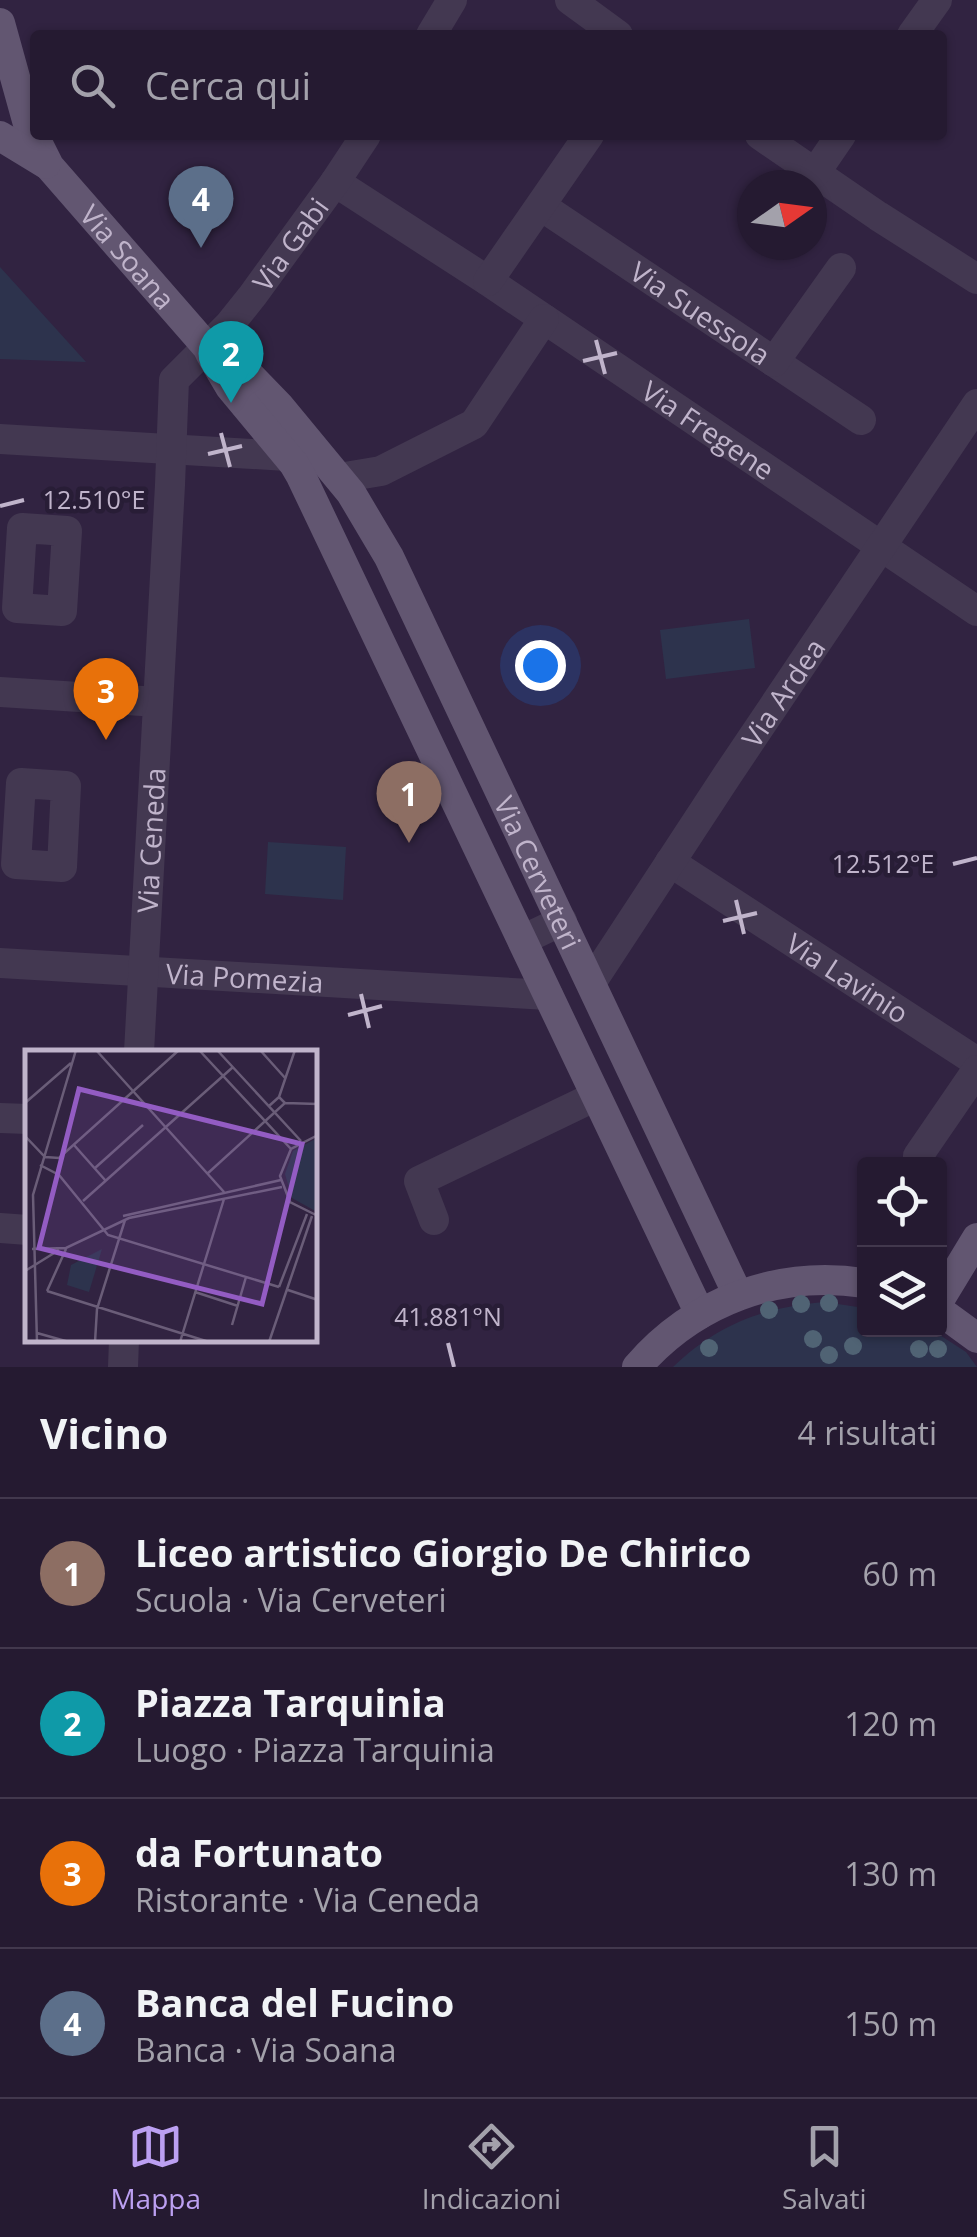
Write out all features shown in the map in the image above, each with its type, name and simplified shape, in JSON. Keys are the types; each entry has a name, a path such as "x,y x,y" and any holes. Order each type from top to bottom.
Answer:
{"main road":[{"path":"0,27 12,134"},
{"path":"0,99 12,134"},
{"name":"Via Soana","path":"12,134 48,166 207,347"},
{"name":"Via Cerveteri","path":"207,347 230,387 301,476 700,1314"},
{"name":"Via Cerveteri","path":"207,347 259,383 345,486 390,557 738,1295"},
{"path":"947,1287 977,1238"},
{"path":"636,1367 700,1314 738,1295 791,1282 857,1283"},
{"path":"947,1316 977,1338"}],"street":[{"path":"570,0 611,30"},
{"path":"434,30 452,2"},
{"name":"Via Gabi","path":"171,449 174,380 253,295 363,140"},
{"path":"488,281 586,140"},
{"path":"767,140 811,170"},
{"path":"817,170 838,140"},
{"path":"827,181 977,279"},
{"name":"Via Fregene","path":"335,182 977,612"},
{"name":"Via Suessola","path":"540,206 861,420"},
{"path":"774,362 841,268"},
{"path":"320,518 324,505 345,486 474,424 544,320"},
{"name":"Via Ardea","path":"591,983 977,404"},
{"path":"0,439 286,456"},
{"name":"Via Ceneda","path":"138,1050 171,449"},
{"path":"0,692 158,702"},
{"name":"Via Lavinio","path":"670,862 977,1062"},
{"path":"522,940 562,921"},
{"name":"Via Pomezia","path":"0,963 548,995"},
{"path":"918,1156 977,1070"},
{"path":"434,1220 418,1182 596,1096"},
{"path":"0,1118 25,1119"},
{"path":"0,1228 25,1230"},
{"path":"122,1367 124,1342"}],"shaded area":[{"path":"0,267 86,362 0,359"},
{"path":"749,619 755,668 666,679 660,630"},
{"path":"268,842 346,847 343,900 265,894"},
{"path":"825,1302 857,1307 857,1337 943,1337 966,1352 977,1367 673,1367 725,1329 782,1308"}],"place":[{"name":"Banca del Fucino","path":"201,248"},
{"name":"Piazza Tarquinia","path":"231,403"},
{"name":"da Fortunato","path":"106,740"},
{"name":"Liceo artistico Giorgio De Chirico","path":"409,843"}]}
